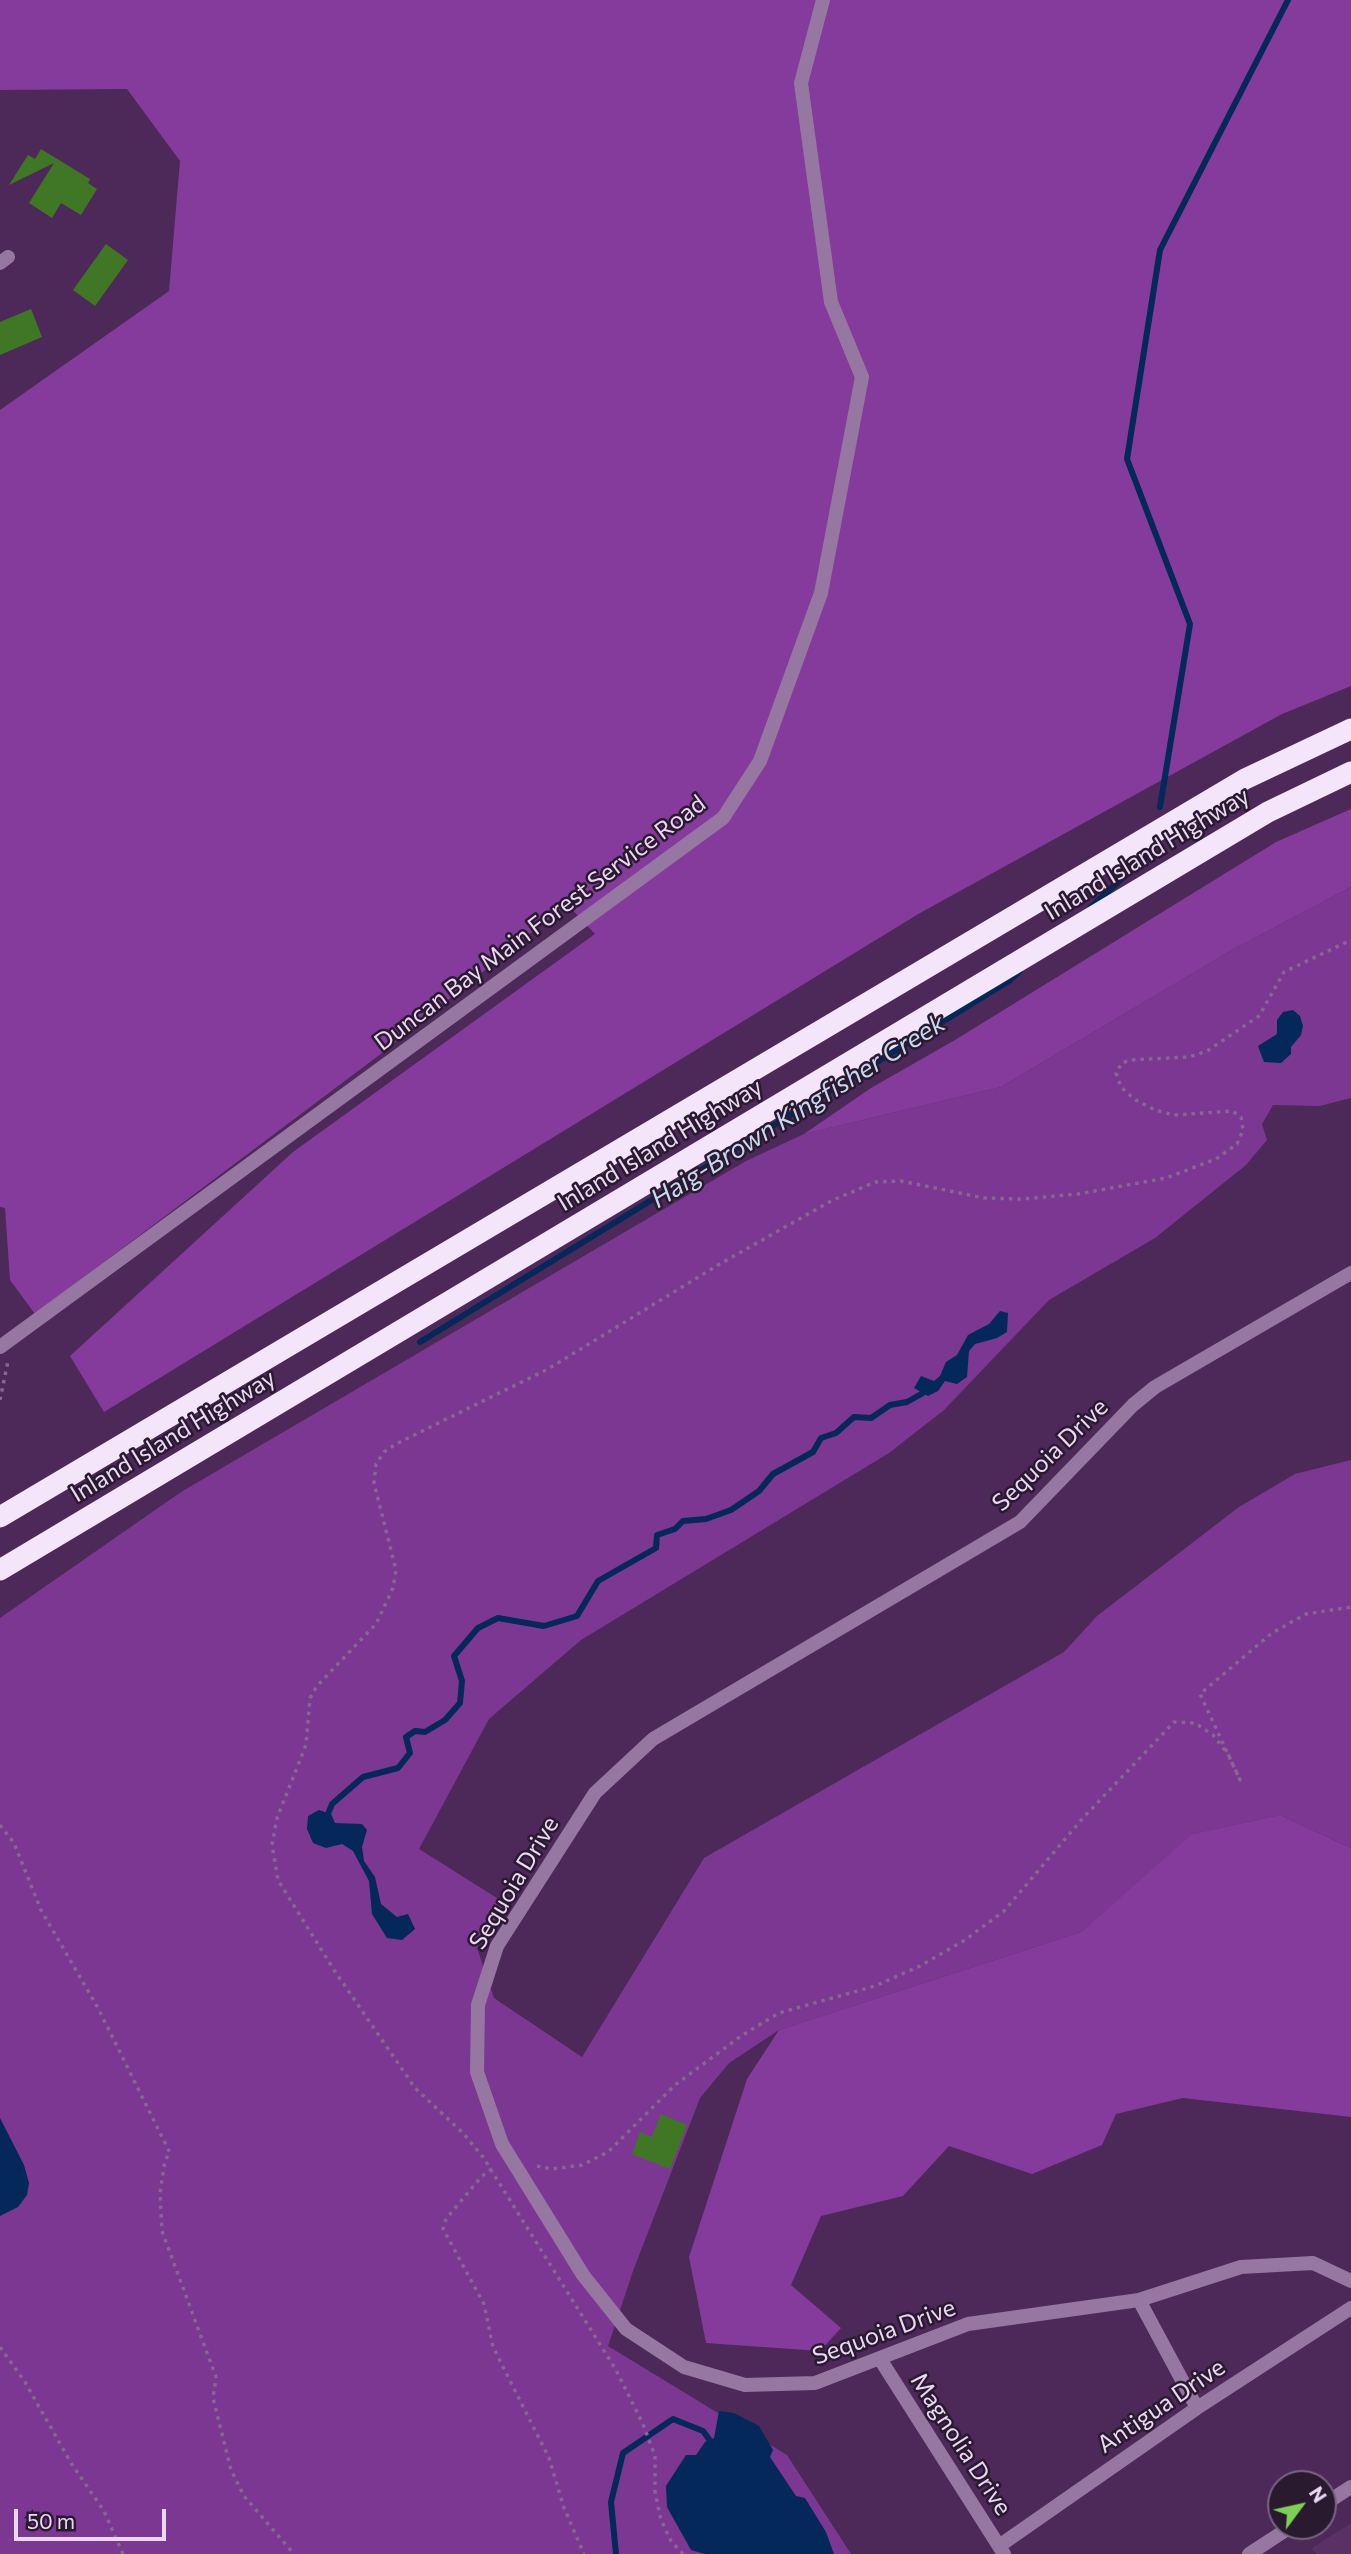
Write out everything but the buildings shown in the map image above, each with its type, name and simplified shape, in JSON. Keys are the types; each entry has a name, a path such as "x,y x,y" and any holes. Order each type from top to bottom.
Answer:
{"highway":[{"name":"Inland Island Highway","path":"0,1517 1234,786 1351,729"},
{"name":"Inland Island Highway","path":"0,1570 1268,812 1351,772"}],"street":[{"name":"Duncan Bay Main Forest Service Road","path":"6,1343 723,818 760,761 821,593 862,377 831,302 801,83 823,0"},
{"name":"Sequoia Drive","path":"1351,1273 1155,1387 1133,1405 1020,1522 653,1739 595,1793 497,1947 478,2005 477,2072 502,2144 583,2275 626,2329 684,2367 745,2385 815,2383 968,2324 1139,2300 1241,2267 1313,2263 1351,2281"},
{"path":"1139,2300 1197,2408"},
{"name":"Antigua Drive","path":"1002,2550 1197,2408 1351,2308"},
{"name":"Magnolia Drive","path":"880,2359 1002,2550"},
{"path":"1249,2554 1270,2540"}],"path":[{"path":"683,2554 671,2541 661,2519 654,2456 616,2370 491,2170 463,2133 415,2088 341,1980 278,1880 272,1845 277,1818 306,1745 310,1698 317,1686 359,1645 376,1624 393,1588 396,1570 374,1483 376,1464 384,1452 548,1369 718,1265 831,1201 875,1182 901,1181 984,1198 1022,1199 1077,1194 1166,1178 1216,1159 1237,1144 1243,1130 1241,1117 1232,1111 1174,1115 1155,1110 1134,1099 1121,1087 1116,1073 1122,1063 1130,1060 1189,1057 1207,1051 1259,1016 1284,972 1351,940"},
{"path":"0,1400 6,1343"},
{"path":"537,2166 552,2169 582,2165 608,2152 675,2085 741,2036 779,2013 875,1986 920,1966 965,1940 1004,1911 1083,1818 1174,1722 1195,1723 1213,1735 1228,1754 1240,1780 1200,1694 1272,1633 1306,1614 1351,1607"},
{"path":"0,1825 14,1843 41,1910 104,2019 170,2152 165,2160 160,2193 162,2231 216,2377 213,2398 231,2470 244,2496 294,2554"},
{"path":"498,2164 446,2219 443,2230 484,2304 493,2347 549,2458 564,2508 584,2554"},
{"path":"0,2347 25,2382 71,2463 104,2511 123,2554"}],"shaded area":[{"path":"0,0 1351,0 1351,686 1282,714 920,913 104,1412 70,1356 293,1152 595,934 567,904 382,1053 35,1314 10,1280 5,1208 0,1207 0,410 169,291 180,161 127,89 0,90"},
{"path":"1351,809 1351,887 1232,950 1001,1087 804,1134 871,1088 955,1040 1276,842"},
{"path":"1351,887 1351,1098 1320,1106 1273,1105 1262,1124 1267,1140 1246,1165 1155,1238 1049,1300 944,1410 889,1453 581,1640 489,1719 419,1849 505,1903 477,1948 494,1998 582,2057 704,1858 1064,1652 1097,1616 1239,1507 1295,1474 1351,1460 1351,1848 1280,1815 1193,1834 1081,1932 779,2030 729,2063 700,2098 633,2271 608,2346 787,2455 851,2554 0,2554 0,1618 181,1492 746,1161 804,1134 1001,1087 1232,950"},
{"path":"1280,1815 1351,1848 1351,2117 1183,2098 1116,2114 1102,2145 1032,2174 949,2146 903,2196 821,2216 791,2285 841,2328 820,2351 706,2343 689,2257 747,2079 779,2030 1081,1932 1192,1834"},
{"path":"1351,2523 1351,2554 1316,2554 1312,2548 1324,2540 1337,2540 1337,2532"}],"water":[{"path":"1293,1010 1300,1016 1303,1026 1301,1035 1291,1047 1291,1054 1281,1063 1264,1062 1258,1046 1277,1034 1277,1020 1283,1012"},
{"path":"1000,1311 1008,1313 1007,1332 997,1338 975,1344 969,1351 967,1377 957,1384 945,1381 938,1391 928,1396 914,1388 921,1376 934,1381 940,1376 946,1362 957,1355 968,1335 989,1324"},
{"path":"319,1810 331,1814 335,1823 362,1824 367,1830 362,1847 364,1861 375,1877 381,1904 397,1917 408,1914 415,1929 402,1940 387,1938 372,1914 369,1881 353,1851 342,1844 326,1848 313,1843 307,1829 308,1816"},
{"path":"0,2118 24,2165 29,2183 27,2195 18,2207 0,2216"},
{"path":"719,2411 734,2413 759,2426 773,2450 770,2457 796,2496 805,2498 826,2532 834,2554 705,2554 691,2550 667,2507 666,2486 686,2455 696,2455 705,2442 714,2438"}],"waterway":[{"name":"Haig-Brown Kingfisher Creek","path":"1160,807 1190,624 1127,459 1160,250 1288,0"},
{"name":"Haig-Brown Kingfisher Creek","path":"1090,908 1153,850"},
{"name":"Haig-Brown Kingfisher Creek","path":"420,1342 1009,981 1020,971"},
{"path":"326,1819 332,1804 363,1777 398,1768 410,1753 406,1737 415,1731 425,1732 445,1720 460,1703 462,1681 454,1656 478,1628 498,1618 544,1626 577,1616 598,1581 656,1548 657,1535 675,1529 683,1521 706,1519 731,1510 759,1491 773,1474 813,1452 821,1438 836,1433 854,1417 871,1418 890,1405 907,1402 923,1393"},
{"path":"616,2554 611,2502 623,2453 673,2419 703,2431 714,2446"}]}
